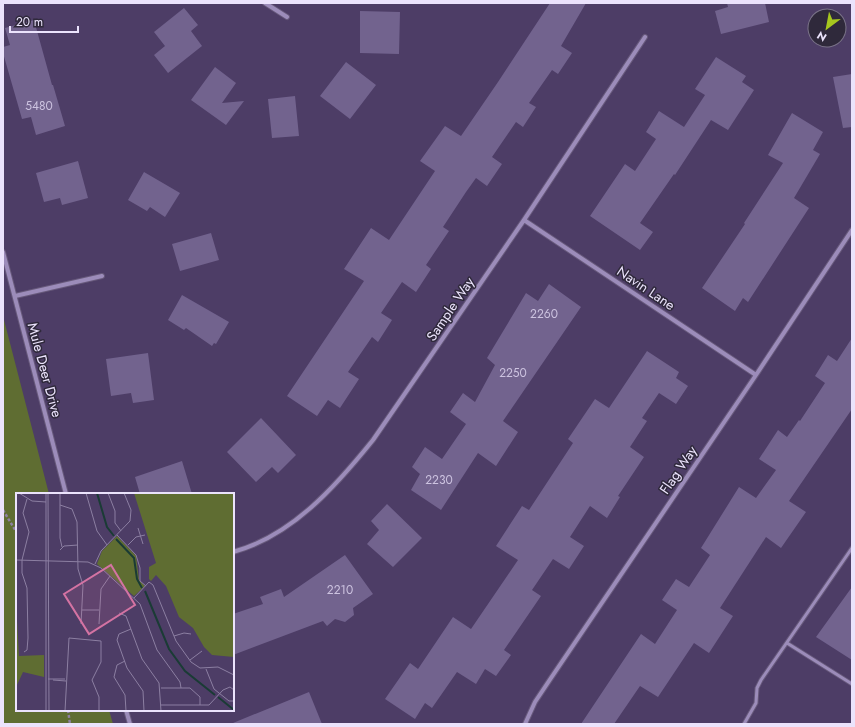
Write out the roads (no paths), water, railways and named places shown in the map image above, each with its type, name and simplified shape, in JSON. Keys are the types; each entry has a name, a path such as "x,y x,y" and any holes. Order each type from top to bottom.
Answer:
{"street":[{"path":"264,3 287,17"},
{"name":"Sample Way","path":"234,552 243,550 272,536 294,521 347,473 374,440 524,220 645,37"},
{"name":"Navin Lane","path":"524,220 756,375"},
{"name":"Flag Way","path":"525,724 535,702 852,230"},
{"name":"Mule Deer Drive","path":"3,252 66,493"},
{"path":"15,296 102,276"},
{"path":"126,711 130,724"}],"lane":[{"path":"744,724 756,703 757,688 852,548"},
{"path":"787,643 852,684"}]}
